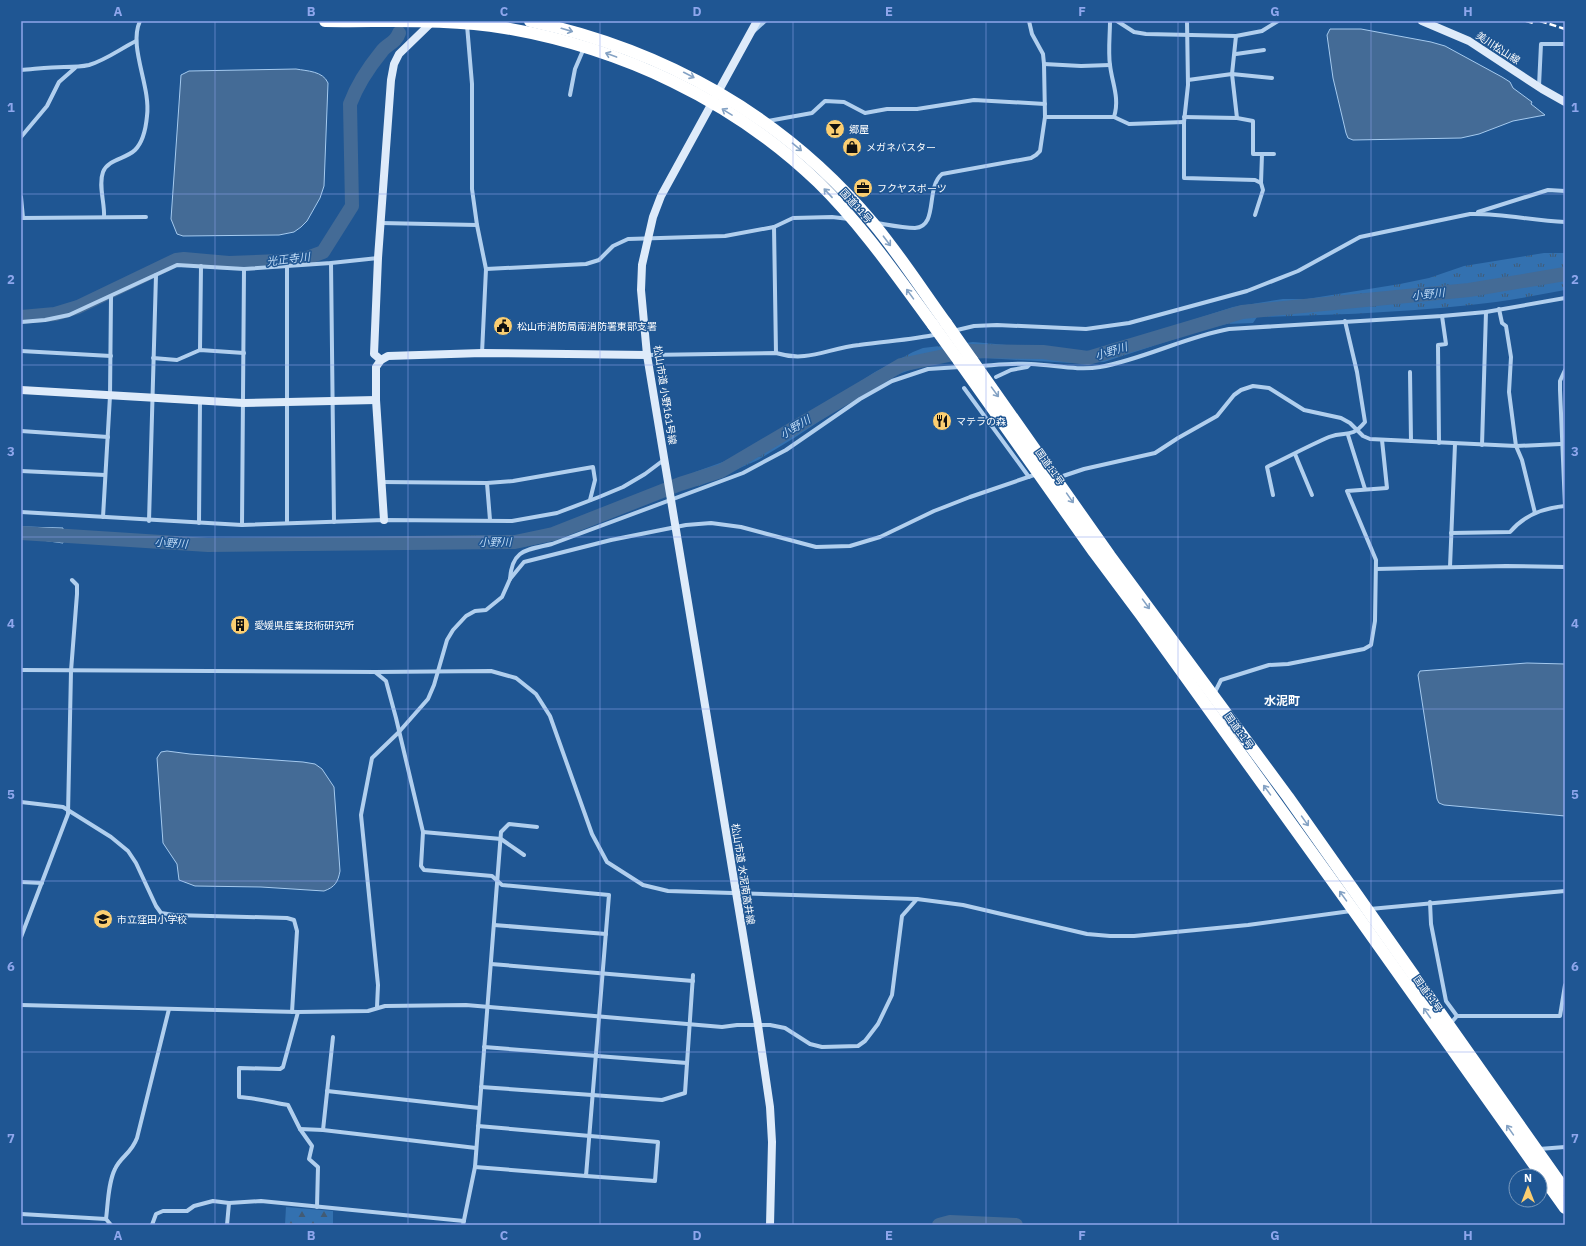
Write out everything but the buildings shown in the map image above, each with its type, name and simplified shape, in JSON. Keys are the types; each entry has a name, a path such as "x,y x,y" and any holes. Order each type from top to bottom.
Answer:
{"highway":[{"name":"国道11号","path":"325,21 433,22 504,28 586,41 662,75 711,103 758,132 818,182 856,220 933,325 967,363 1057,478 1103,545 1288,797 1360,910"},
{"name":"国道11号","path":"530,21 586,41 653,59 689,75 718,91 766,122 826,172 870,222 946,323 967,363 1034,475 1094,552 1207,707 1360,910 1530,1150 1565,1208"},
{"name":"国道11号","path":"1530,1150 1565,1190"}],"street":[{"path":"104,218 102,174 105,167 135,151 142,141 147,117 149,99 136,41 137,27 140,21"},
{"path":"748,37 752,21"},
{"name":"松山市道 小野161号線","path":"676,527 647,355 641,290 642,265 647,239 661,196 757,21"},
{"path":"748,37 765,21"},
{"path":"870,222 916,228 924,224 930,216 933,188 938,178 942,174 1036,155 1040,151 1045,117 1044,64 1043,54 1032,34 1028,21"},
{"path":"1110,21 1110,65 1117,96 1114,117"},
{"path":"1117,21 1134,32 1187,36 1236,36 1262,31 1278,21"},
{"path":"1187,21 1188,80 1184,119 1184,178 1255,180 1261,183"},
{"name":"美川松山線","path":"1421,21 1469,41 1539,87 1565,102"},
{"path":"381,360 374,354 378,258 391,80 394,64 399,54 433,22"},
{"path":"467,25 472,84 472,188 476,225 486,269 482,353"},
{"path":"1236,36 1236,54 1232,74 1237,118"},
{"path":"21,70 64,67 75,68 90,65 107,58 122,47 136,41"},
{"path":"570,95 574,69 586,41"},
{"path":"1539,87 1541,44 1565,44"},
{"path":"1236,54 1264,50"},
{"path":"1044,64 1081,66 1110,65"},
{"path":"21,136 47,106 59,82 75,68"},
{"path":"1188,80 1232,74 1272,78"},
{"path":"758,132 766,122 812,113 825,101 844,102 865,113 887,109 917,109 974,100 1045,104"},
{"path":"1045,117 1114,117 1129,124 1184,119 1237,118 1253,121 1253,154 1274,154"},
{"path":"1255,215 1263,190 1261,183 1262,154"},
{"path":"384,520 376,400 376,367 381,360 388,356 482,353 647,355 776,353 789,357 816,356 858,345 907,340 974,326 1028,326 1068,330 1108,327 1214,301 1248,291 1298,272 1348,242 1360,237 1470,214 1548,190 1565,191"},
{"path":"21,197 22,218 146,217"},
{"path":"1470,214 1488,213 1536,221 1565,222"},
{"path":"486,269 586,264 599,260 613,246 628,240 725,236 774,227 793,218 832,218 856,220"},
{"path":"381,223 476,225"},
{"path":"774,227 776,353"},
{"path":"21,322 45,320 69,315 111,297 177,265 244,268 332,263 378,258"},
{"path":"332,263 334,522"},
{"path":"200,350 201,266"},
{"path":"287,266 287,523"},
{"path":"242,525 244,268"},
{"path":"149,521 156,275"},
{"path":"103,517 110,396 111,297"},
{"path":"377,1008 378,985 361,815 372,758 398,733 428,699 453,630 466,616 475,611 486,610 502,597 510,579 514,560 520,553 552,544 671,498 743,473 786,450 860,399 892,381 928,369 967,363 1030,364 1083,368 1099,367 1117,364 1213,332 1246,328 1486,312 1565,298"},
{"path":"1499,309 1502,323 1506,326 1511,357 1509,392 1516,446 1526,471 1535,513"},
{"path":"1482,445 1486,312"},
{"path":"1439,442 1438,345 1446,344 1442,316"},
{"path":"1273,495 1267,467 1331,436 1348,435 1358,430 1365,422 1357,372 1345,321"},
{"path":"153,358 177,360 200,350 244,353"},
{"path":"21,351 111,356"},
{"path":"996,377 1011,370 1027,367 1030,364"},
{"path":"1451,533 1510,532 1517,523 1535,513 1551,507 1565,506 1561,444 1560,381 1565,370"},
{"path":"1410,372 1411,441"},
{"path":"510,579 524,562 532,558 676,527 711,523 741,527 816,547 850,546 880,537 934,511 962,500 1034,475 1057,478 1084,469 1155,453 1217,416 1240,390 1253,386 1269,388 1304,410 1342,418 1370,439 1516,446 1561,444"},
{"path":"964,388 1034,475"},
{"path":"21,390 244,403 376,400"},
{"path":"199,523 200,400"},
{"path":"1560,416 1565,414"},
{"path":"21,431 108,436"},
{"path":"1348,435 1366,489"},
{"path":"1207,707 1221,680 1269,665 1312,660 1368,648 1370,645 1375,621 1376,560 1347,491 1387,488 1382,440"},
{"path":"1450,567 1455,444"},
{"path":"1295,454 1312,495"},
{"path":"21,512 149,521 242,525 384,520 512,521 557,513 623,487 645,474 665,459"},
{"path":"381,482 487,483 513,481 593,467 595,480 590,500"},
{"path":"21,471 105,475"},
{"path":"487,483 490,520"},
{"name":"松山市道 水泥南高井線","path":"676,527 758,1025 770,1107 772,1142 770,1225"},
{"path":"1376,570 1506,566 1565,567"},
{"path":"21,937 67,818 71,671 77,594 76,585 72,580"},
{"path":"21,670 375,672 491,671 516,678 536,694 550,716 592,834 607,862 643,885 668,890 736,894 917,899 963,905 1087,934 1110,936 1134,936 1248,925 1430,902 1492,899 1565,891"},
{"path":"375,672 386,681 423,832 421,866 424,870 492,876 502,885 609,895 586,1176"},
{"path":"21,802 56,805 68,809 111,837 128,851 136,863 156,906 161,912 174,915 287,918 294,920 297,931 292,1012"},
{"path":"152,1225 156,1214 163,1211 186,1211 194,1206 213,1201 229,1203 261,1201 463,1223 475,1167 501,832 509,824 537,827"},
{"path":"423,832 501,839 524,855"},
{"path":"21,882 42,883"},
{"path":"21,1005 298,1012 368,1011 385,1006 466,1005 722,1027 758,1025 784,1028 810,1044 822,1047 858,1046 865,1041 878,1024 892,995 902,916 917,899"},
{"path":"1430,902 1431,924 1446,1001 1457,1016"},
{"path":"494,925 606,934"},
{"path":"491,964 693,982"},
{"path":"481,1086 593,1096 662,1100 685,1093 693,975"},
{"path":"1457,1016 1560,1016 1565,985"},
{"path":"106,1219 112,1176 119,1164 134,1146 137,1138 169,1009"},
{"path":"298,1012 283,1067 280,1069 239,1068 239,1097 260,1098 265,1101 288,1105 300,1129 312,1146 309,1159 318,1167 317,1207"},
{"path":"1446,1031 1457,1016"},
{"path":"323,1130 333,1037"},
{"path":"484,1047 687,1063"},
{"path":"327,1090 479,1108"},
{"path":"475,1167 655,1182 658,1142 478,1126"},
{"path":"300,1129 323,1130 476,1148"},
{"path":"1530,1150 1565,1147"},
{"path":"227,1225 229,1203"},
{"path":"21,1214 106,1219 111,1225"}],"green space":[{"path":"1544,253 1565,253 1565,290 1505,301 1407,311 1257,317 1253,323 1227,324 1205,329 1104,362 1071,363 985,358 942,360 924,365 880,381 758,460 699,486 691,486 537,544 522,547 371,546 248,550 63,541 63,531 205,539 522,535 544,531 577,520 731,459 789,429 796,422 797,423 875,372 923,348 973,342 1097,353 1117,347 1149,334 1233,307 1283,299 1307,299 1400,284 1429,278 1464,266"},
{"path":"286,1207 333,1211 333,1225 285,1225"}],"shaded area":[{"path":"1330,29 1361,29 1445,46 1510,82 1513,88 1532,102 1531,104 1545,115 1513,121 1479,134 1461,138 1353,140 1348,138 1333,78 1327,35"},
{"path":"296,69 319,74 326,79 328,83 324,186 320,198 307,221 294,232 279,235 183,236 177,234 171,219 181,75 189,71"},
{"path":"21,527 63,528 63,543 21,537"},
{"path":"1527,663 1565,664 1565,816 1444,805 1439,803 1437,799 1418,675 1420,671"},
{"path":"167,751 303,762 315,764 322,769 334,787 340,871 335,884 331,888 324,891 261,887 195,886 179,880 177,864 163,843 157,758 161,752"}],"waterway":[{"name":"光正寺川","path":"21,317 55,314 78,307 176,260 184,259 229,263 281,261 307,258 323,252 352,206 350,104 356,90 368,70 384,49 396,39 399,33"},
{"name":"小野川","path":"21,533 208,545 515,542 553,534 680,484 721,471 901,365 968,351 1043,352 1088,358 1242,312 1469,290 1565,274"},
{"path":"939,1225 950,1222 1016,1225"}],"railway":[{"path":"1526,21 1533,23"},
{"path":"1540,21 1565,29"}],"place":[{"name":"郷屋","path":"835,129"},
{"name":"メガネバスター","path":"852,147"},
{"name":"フクヤスポーツ","path":"863,188"},
{"name":"松山市消防局南消防署東部支署","path":"503,326"},
{"name":"マテラの森","path":"942,421"},
{"name":"愛媛県産業技術研究所","path":"240,625"},
{"name":"市立窪田小学校","path":"103,919"}],"district":[{"name":"水泥町","path":"1282,700"}]}
